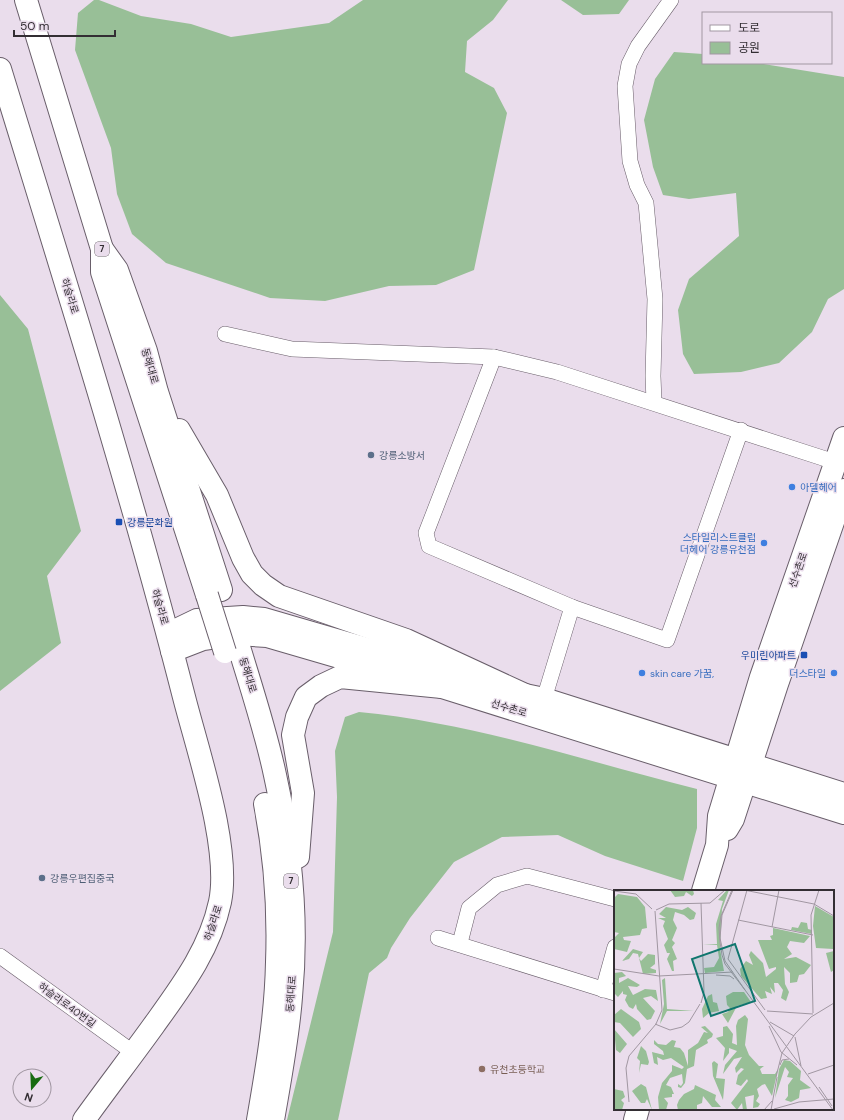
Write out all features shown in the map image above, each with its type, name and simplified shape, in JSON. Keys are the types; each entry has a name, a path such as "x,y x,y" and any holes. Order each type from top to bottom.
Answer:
{"street":[{"name":"동해대로","path":"26,0 102,249 102,272 214,592"},
{"path":"654,402 653,376 655,299 646,203 637,185 630,161 625,86 629,64 638,46 671,0"},
{"name":"하슬라로","path":"0,69 94,373 170,642 218,835 222,866 221,897 215,924 203,952 187,980 84,1120"},
{"name":"동해대로","path":"102,249 117,270 146,351 214,592 232,650 265,734 276,776 286,834 293,920 291,997 273,1120"},
{"path":"225,334 292,349 494,357 557,372 654,402 839,464"},
{"path":"494,357 426,533 429,546 572,607 668,640 741,430"},
{"path":"157,392 217,495 243,558 252,574 263,585 279,596 406,640 535,697 572,607"},
{"name":"선수촌로","path":"741,771 761,677 839,464 844,438"},
{"name":"선수촌로","path":"741,771 777,684 844,490"},
{"name":"선수촌로","path":"170,642 197,620 243,617 264,619 535,697 741,771"},
{"name":"선수촌로","path":"170,642 238,634 267,636 741,771"},
{"name":"동해대로","path":"232,650 248,726 262,782 274,870 278,918 277,963 272,1026 258,1120"},
{"path":"293,920 303,793 293,735 297,717 306,697 321,686 340,677 442,687"},
{"path":"741,771 844,794"},
{"path":"741,771 844,813"},
{"path":"703,890 717,845 733,819 741,771"},
{"path":"460,943 469,908 497,885 527,876 614,899"},
{"path":"438,938 460,943 609,992 614,954"},
{"name":"하슬라로40번길","path":"0,956 134,1053"},
{"path":"635,1120 638,1110"}],"green space":[{"path":"94,0 99,0 141,16 191,24 231,37 329,23 363,0 508,0 493,20 467,41 465,72 494,88 507,113 474,270 436,285 389,286 325,301 270,298 166,263 132,234 117,194 111,148 75,50 78,13"},
{"path":"561,0 629,0 619,14 583,15"},
{"path":"674,52 702,54 702,64 764,64 844,77 844,289 828,299 812,332 779,363 741,372 694,374 683,354 678,310 689,279 739,236 736,193 689,199 663,195 653,167 644,120 655,79"},
{"path":"0,295 28,329 81,531 47,576 61,643 0,691"},
{"path":"359,712 402,717 487,734 697,789 697,828 683,881 605,856 558,835 502,837 454,862 410,918 391,948 387,958 369,973 338,1120 287,1120 333,932 337,797 335,751 345,717"}],"place":[{"name":"강릉소방서","path":"371,455"},
{"name":"아델헤어","path":"792,487"},
{"name":"강릉문화원","path":"119,522"},
{"name":"스타일리스트클럽 더헤어 강릉유천점","path":"764,543"},
{"name":"우미린아파트","path":"804,655"},
{"name":"skin care 가꿈,","path":"642,673"},
{"name":"더스타일","path":"834,673"},
{"name":"강릉우편집중국","path":"42,878"},
{"name":"유천초등학교","path":"482,1069"}]}
